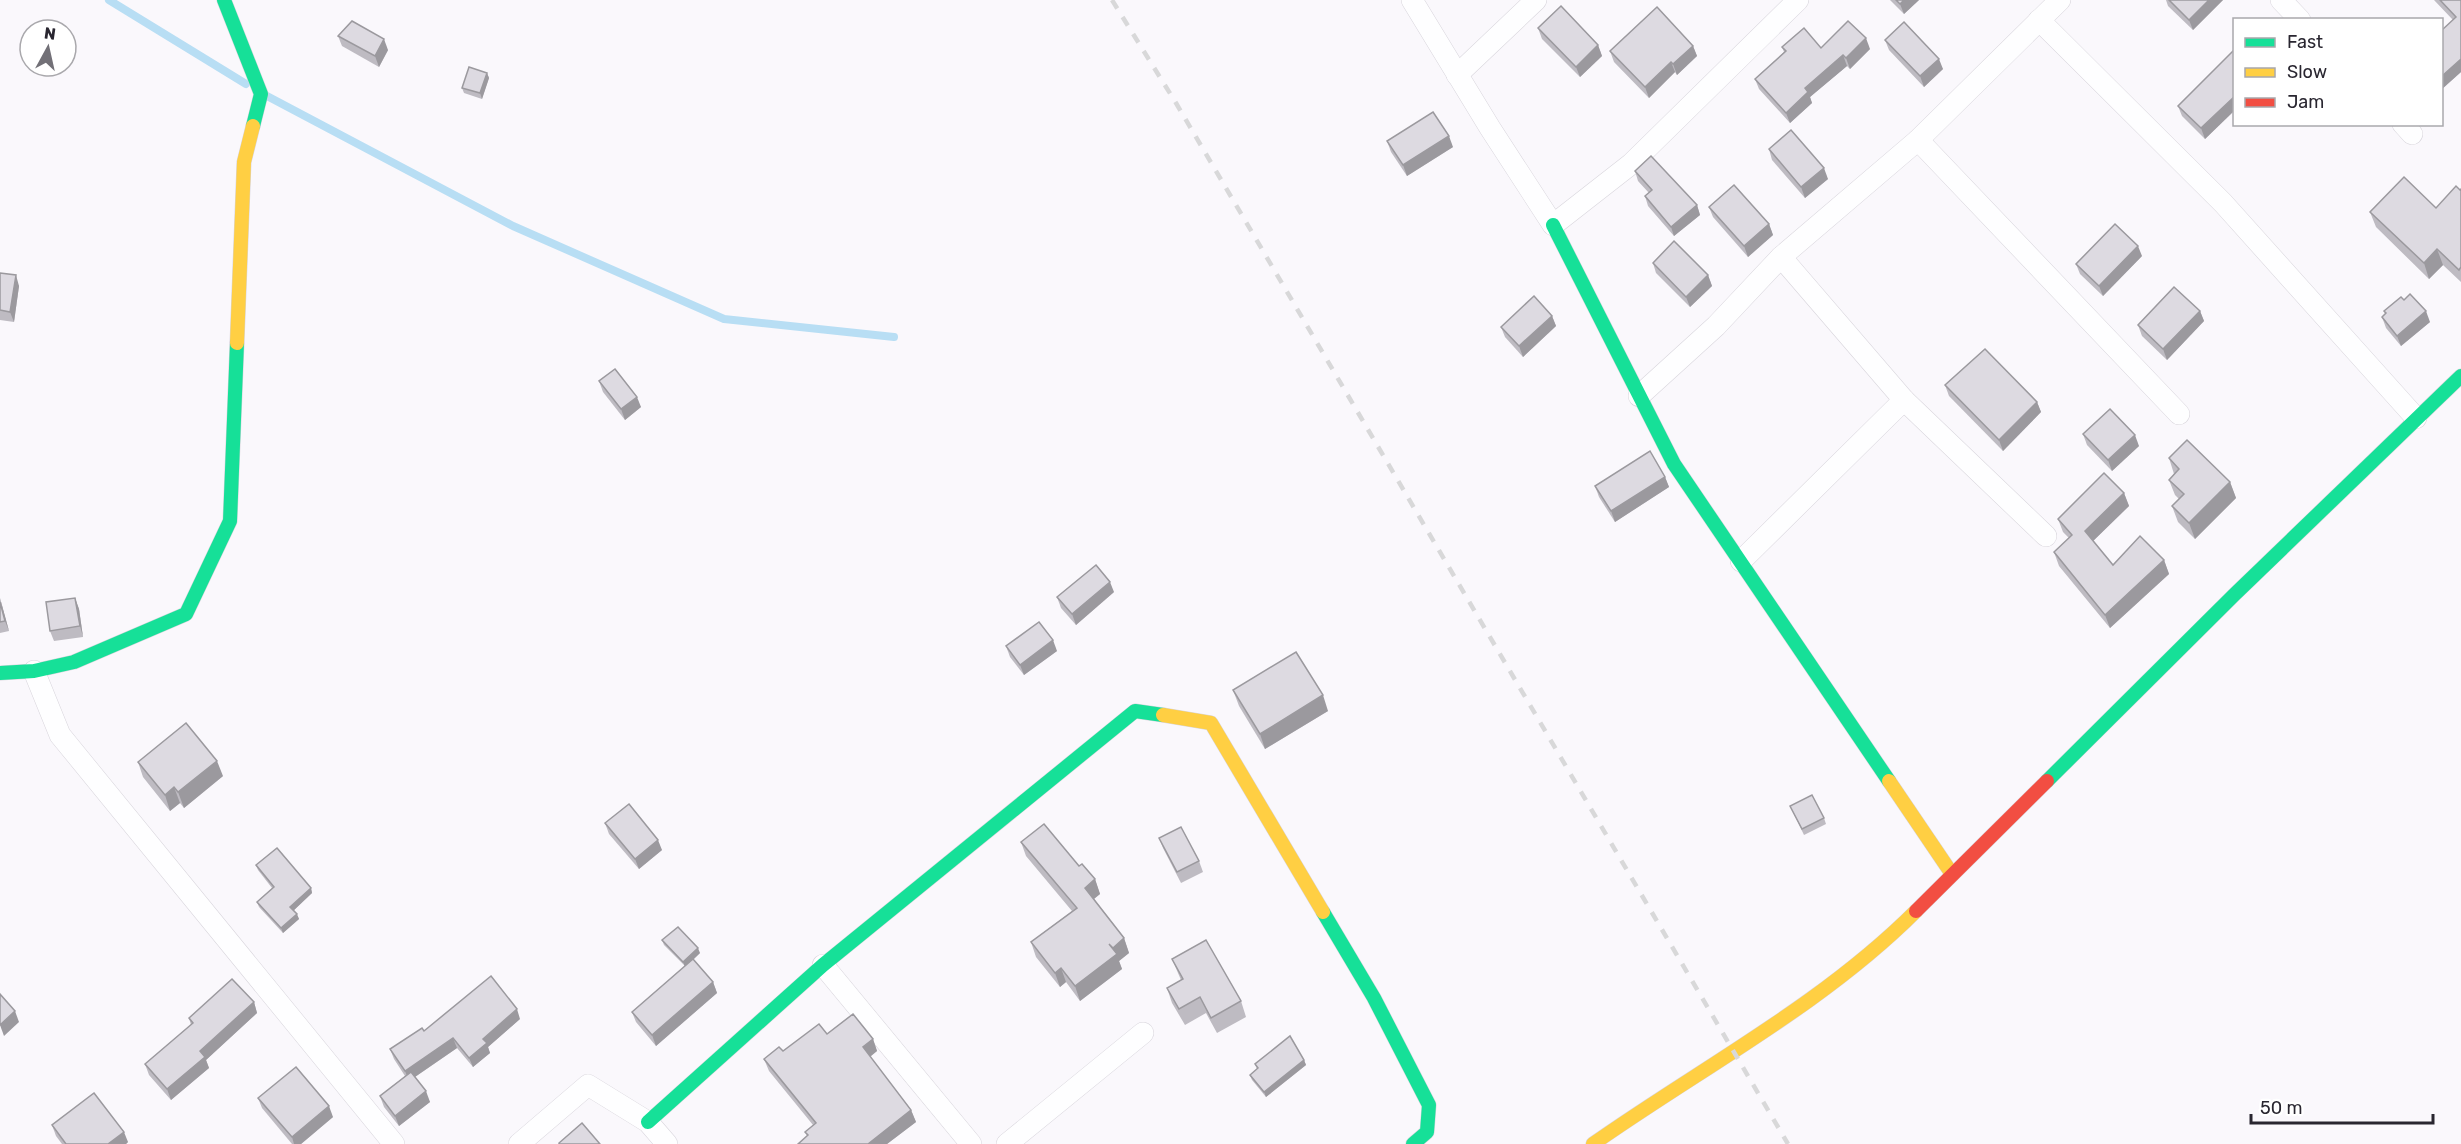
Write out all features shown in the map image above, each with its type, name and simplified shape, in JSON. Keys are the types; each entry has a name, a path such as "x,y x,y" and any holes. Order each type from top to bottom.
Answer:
{"street":[{"path":"0,673 34,671 74,662 186,614 230,521 244,162 261,94 224,0"},
{"path":"1412,0 1553,225 1674,464 1952,874"},
{"path":"1457,75 1536,0"},
{"path":"1553,225 1630,164 1798,0"},
{"path":"1639,396 1716,326 1781,257 1918,140 2060,0"},
{"path":"2281,0 2298,18"},
{"path":"2039,20 2223,202 2416,418"},
{"path":"1918,140 2179,414"},
{"path":"1781,257 1904,400 2046,536"},
{"path":"1593,1144 1644,1108 1732,1053 1827,986 1897,930 2461,376"},
{"path":"1741,561 1904,400"},
{"path":"34,671 60,735 394,1144"},
{"path":"648,1122 823,965 1135,711 1211,723 1374,998 1429,1105 1427,1132 1413,1144"},
{"path":"823,965 971,1144"},
{"path":"1007,1144 1143,1033"},
{"path":"519,1144 588,1085 648,1122 667,1144"}],"building":[{"path":"2169,0 2209,0 2189,20"},
{"path":"2440,0 2461,0 2461,59 2443,75 2443,29 2456,17"},
{"path":"1561,6 1598,45 1576,67 1538,28"},
{"path":"1657,7 1693,46 1673,64 1671,62 1645,87 1610,51"},
{"path":"352,21 384,39 375,56 338,36"},
{"path":"1848,21 1866,38 1846,58 1843,55 1805,88 1808,92 1786,113 1755,79 1786,51 1782,47 1804,28 1821,48"},
{"path":"1904,22 1939,59 1920,76 1885,40"},
{"path":"2233,51 2233,98 2201,128 2178,106"},
{"path":"469,67 487,73 480,93 462,88"},
{"path":"1433,112 1449,136 1403,165 1387,141"},
{"path":"1791,130 1824,168 1801,187 1769,149"},
{"path":"1651,156 1697,205 1671,227 1645,196 1652,190 1635,171"},
{"path":"2404,177 2436,208 2456,186 2461,189 2461,267 2459,270 2437,249 2424,263 2370,212"},
{"path":"1734,185 1769,224 1744,246 1709,207"},
{"path":"2115,224 2138,246 2099,286 2076,264"},
{"path":"1674,241 1708,275 1686,297 1653,263"},
{"path":"0,273 16,275 10,312 0,310"},
{"path":"2174,287 2200,311 2163,349 2138,325"},
{"path":"2410,294 2426,311 2397,336 2382,317 2386,313 2384,311 2401,297 2404,300"},
{"path":"1534,296 1552,316 1519,346 1501,327"},
{"path":"1985,349 2037,402 1999,440 1945,385"},
{"path":"615,369 637,397 621,409 599,381"},
{"path":"2110,409 2135,435 2108,460 2083,434"},
{"path":"2187,440 2230,482 2189,523 2172,506 2184,494 2169,480 2179,469 2169,458"},
{"path":"1650,451 1665,477 1611,511 1595,486"},
{"path":"2104,473 2124,493 2085,531 2113,565 2140,536 2164,560 2105,615 2054,552 2072,535 2058,519"},
{"path":"1096,565 1110,582 1072,614 1057,597"},
{"path":"75,598 80,626 50,631 46,602"},
{"path":"0,602 5,621 0,622"},
{"path":"1039,622 1053,640 1020,665 1006,646"},
{"path":"1296,652 1323,695 1260,734 1233,690"},
{"path":"186,723 217,761 178,792 174,787 165,795 138,762"},
{"path":"1812,795 1824,818 1802,829 1790,806"},
{"path":"629,804 658,840 635,859 605,823"},
{"path":"1044,824 1079,866 1082,864 1095,879 1085,888 1124,938 1113,948 1109,944 1117,954 1075,986 1061,968 1055,973 1031,942 1077,908 1021,842"},
{"path":"1181,827 1199,861 1177,872 1159,838"},
{"path":"277,848 311,888 290,907 297,914 281,928 257,902 274,887 256,865"},
{"path":"678,927 698,948 683,962 662,940"},
{"path":"1206,940 1241,1001 1211,1018 1200,997 1179,1009 1167,988 1183,979 1172,959"},
{"path":"693,959 713,982 652,1035 632,1012"},
{"path":"491,976 517,1009 483,1039 487,1043 469,1058 453,1038 405,1071 390,1049 422,1028 424,1031"},
{"path":"232,979 254,1002 200,1051 205,1057 167,1089 145,1064 193,1023 189,1018"},
{"path":"0,994 15,1011 0,1025"},
{"path":"853,1014 873,1039 863,1047 911,1110 868,1144 798,1144 808,1135 805,1132 816,1123 764,1059 779,1047 783,1051 819,1024 827,1034"},
{"path":"1290,1036 1304,1060 1264,1092 1250,1075 1258,1068 1255,1064"},
{"path":"296,1067 329,1106 292,1137 258,1098"},
{"path":"411,1072 426,1091 395,1116 380,1096"},
{"path":"94,1093 124,1132 108,1144 66,1144 52,1125"},
{"path":"582,1123 600,1144 559,1144 559,1143"}],"waterway":[{"path":"109,0 246,84"},
{"path":"267,96 513,226 724,319 894,337"}],"railway":[{"path":"1112,0 1176,103 1788,1144"}],"traffic: fast":[{"path":"224,0 261,94 253,126"},
{"path":"1553,225 1674,464 1889,781"},
{"path":"0,673 34,671 74,662 186,614 230,521 237,343"},
{"path":"2047,781 2234,595 2461,376"},
{"path":"648,1122 823,965 1135,711 1163,715"},
{"path":"1323,912 1374,998 1429,1105 1427,1132 1413,1144"}],"traffic: slow":[{"path":"237,343 244,162 253,126"},
{"path":"1163,715 1211,723 1323,912"},
{"path":"1889,781 1952,874"},
{"path":"1593,1144 1801,1006 1880,945 1916,911"}],"traffic: jam":[{"path":"1916,911 2047,781"}]}
